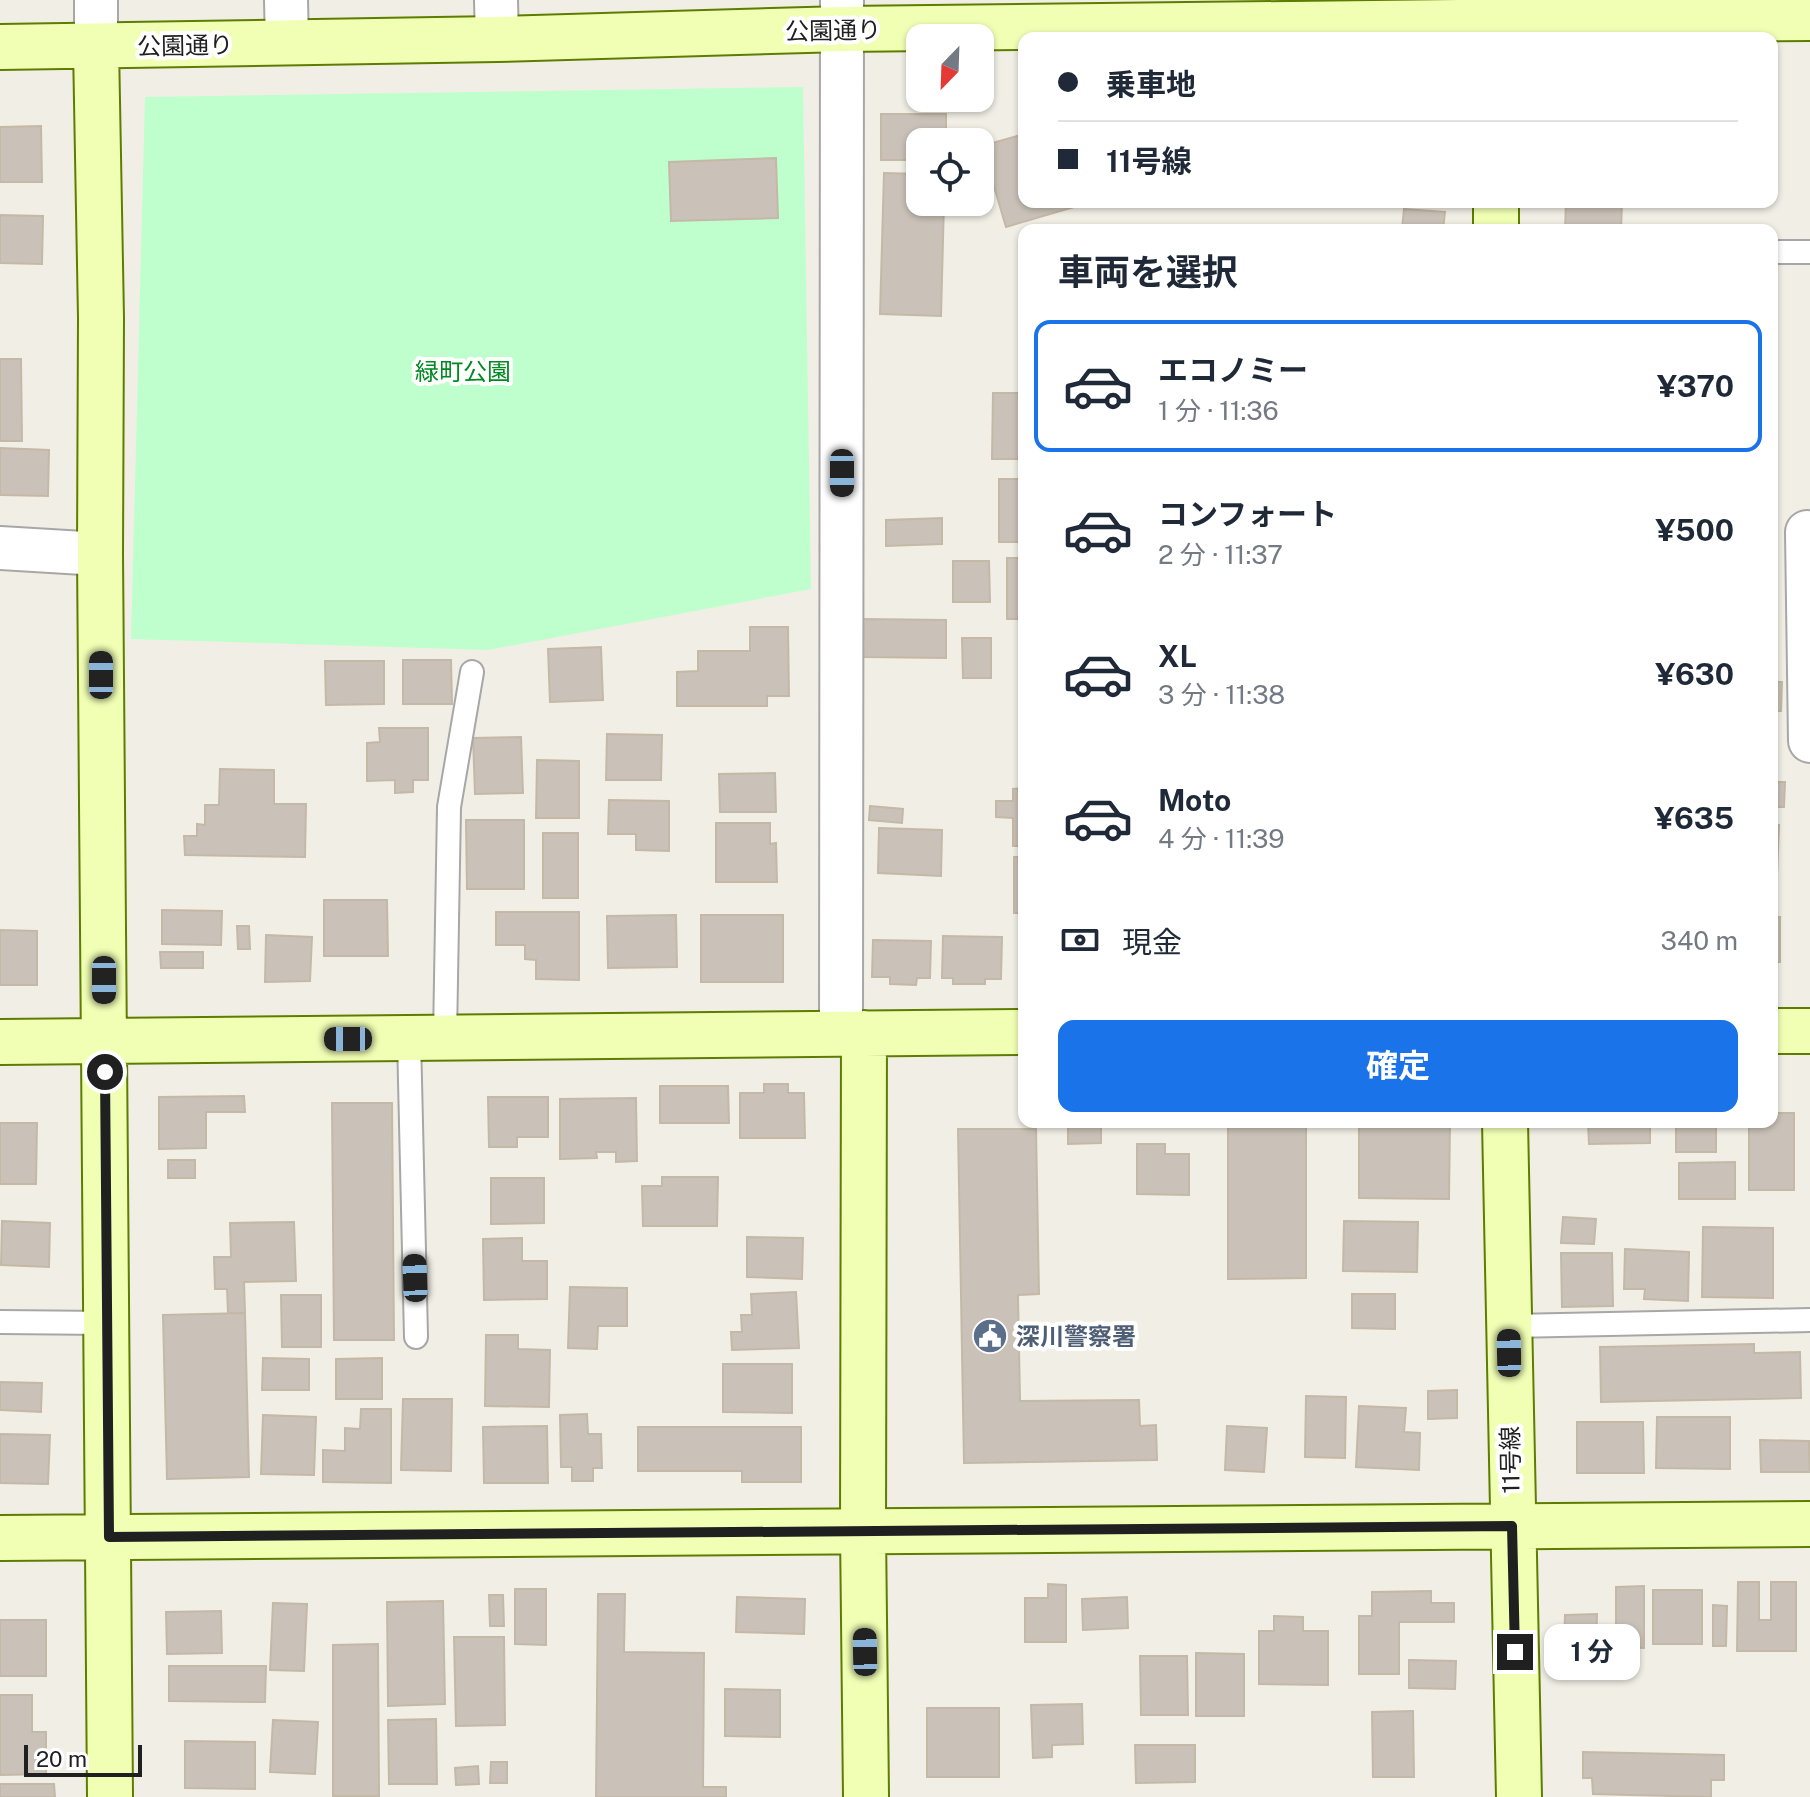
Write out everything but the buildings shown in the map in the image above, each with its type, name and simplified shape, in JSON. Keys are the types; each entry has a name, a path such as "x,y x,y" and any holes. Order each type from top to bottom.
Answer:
{"street":[{"path":"96,0 101,318 100,554 110,1797"},
{"path":"286,0 287,43"},
{"name":"公園通り","path":"0,47 287,43 496,20 1171,13 1490,20 1810,18"},
{"path":"842,15 852,1033 866,1797"},
{"path":"1796,533 1810,741"},
{"path":"0,548 100,554"},
{"path":"1778,1031 1810,1031"},
{"path":"0,1042 1018,1032"},
{"name":"11号線","path":"1505,1128 1519,1797"},
{"path":"0,1538 1810,1524"}],"lane":[{"path":"1778,252 1810,252"},
{"path":"416,1337 427,1038 449,807 472,672"},
{"path":"1508,1326 1810,1320"},
{"path":"0,1322 107,1323"}],"green space":[{"name":"緑町公園","path":"803,87 811,589 488,650 131,639 145,97"}],"place":[{"name":"深川警察署","path":"990,1336"}],"route":[{"path":"105,1072 109,1537 1512,1526 1515,1652"}]}
